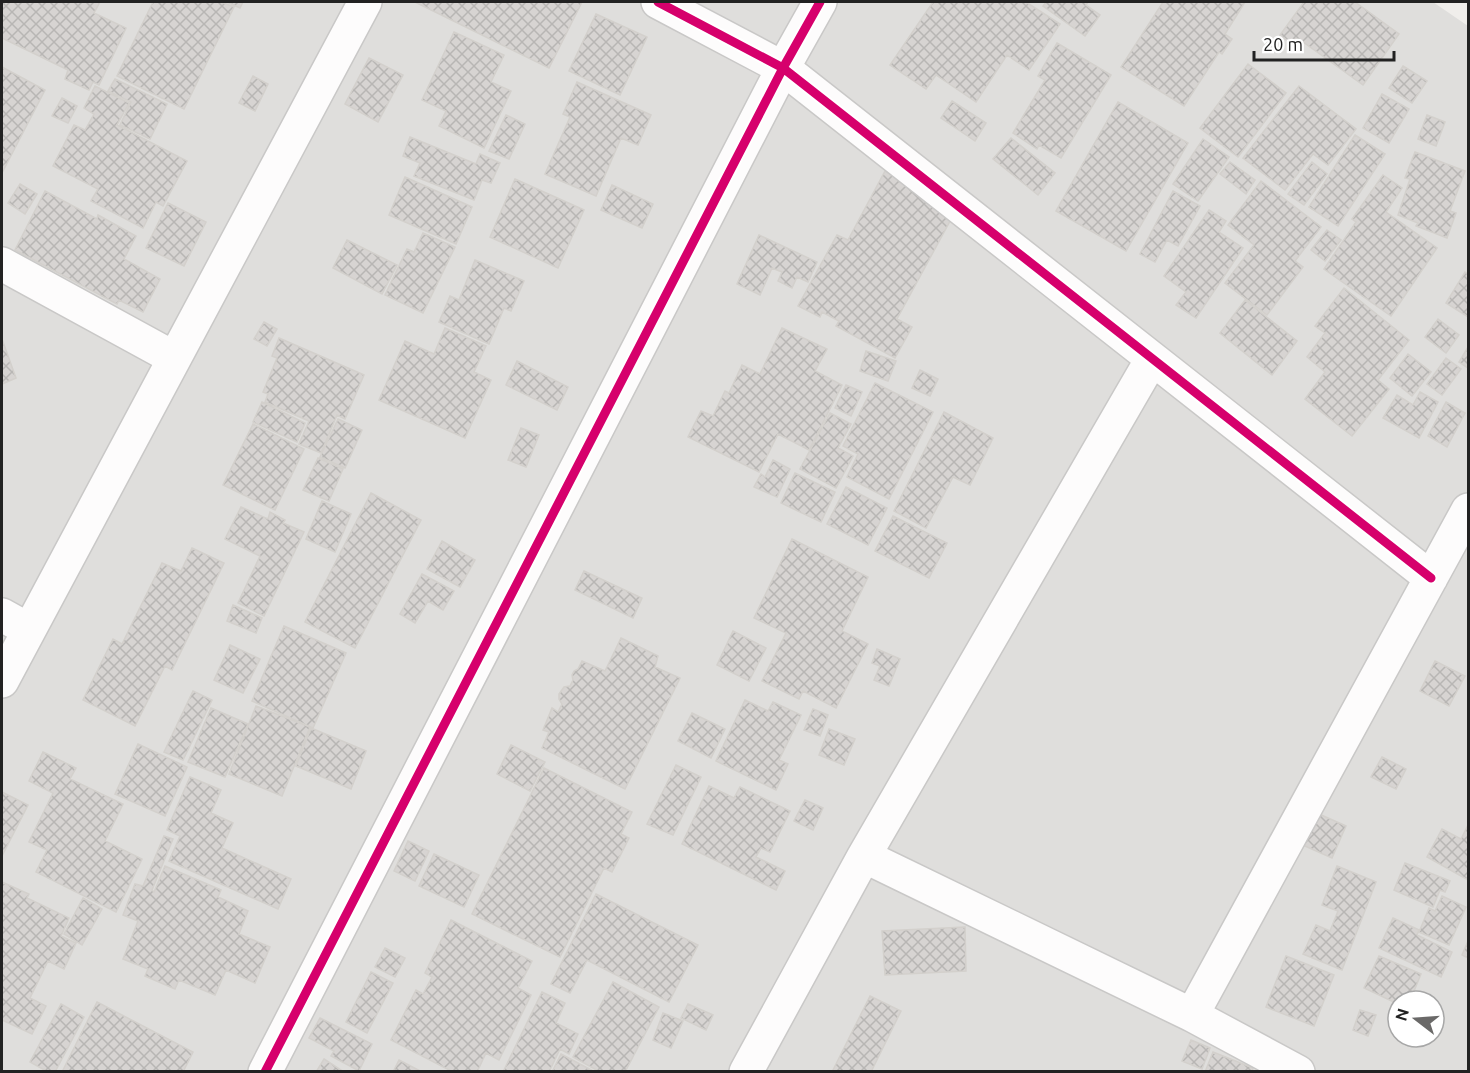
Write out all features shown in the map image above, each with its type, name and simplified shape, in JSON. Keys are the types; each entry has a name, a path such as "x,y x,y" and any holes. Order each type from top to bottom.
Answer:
{"street":[{"path":"2,681 15,623 174,358 365,2"},
{"path":"658,2 783,68 1431,578"},
{"path":"265,1071 783,68 820,2"},
{"path":"2,264 174,358"},
{"path":"746,1071 864,856 1152,359"},
{"path":"1192,1016 1468,510"},
{"path":"864,856 1192,1016 1298,1071"}],"shaded area":[{"path":"2,2 1433,2 1468,26 1468,1071 2,1072"}],"building":[{"path":"2,2 100,2 94,13 126,28 99,85 93,82 89,90 65,79 68,70 2,38"},
{"path":"153,2 221,2 234,7 184,109 117,76"},
{"path":"227,2 243,2 240,8"},
{"path":"415,2 582,2 549,68"},
{"path":"933,2 1026,2 1060,24 1029,70 1007,55 976,102 936,75 926,89 890,65"},
{"path":"1046,2 1088,2 1086,5 1100,15 1085,36 1043,6"},
{"path":"1163,2 1245,2 1225,34 1232,39 1222,54 1219,52 1184,106 1121,67"},
{"path":"1304,2 1355,2 1399,34 1363,85 1303,42 1297,48 1280,35"},
{"path":"596,14 647,37 620,95 569,71"},
{"path":"454,32 504,55 491,82 511,91 484,148 439,126 446,111 422,100"},
{"path":"1057,43 1111,75 1061,158 1039,145 1037,149 1013,133 1045,80 1038,76"},
{"path":"369,58 403,75 378,122 345,104"},
{"path":"1248,64 1286,93 1238,157 1200,128"},
{"path":"1403,66 1427,81 1412,103 1389,88"},
{"path":"2,67 45,90 2,173"},
{"path":"253,76 268,84 255,111 239,103"},
{"path":"115,79 167,104 150,139 120,125 131,102 108,91"},
{"path":"577,82 651,115 638,145 621,138 596,196 545,174 570,117 563,114"},
{"path":"95,86 129,103 117,125 187,161 163,206 156,202 143,228 91,201 98,189 53,166 74,125 85,130 94,114 84,108"},
{"path":"1299,86 1356,129 1328,165 1313,154 1285,190 1243,158"},
{"path":"1382,94 1409,109 1389,143 1363,128"},
{"path":"62,98 77,106 68,123 52,116"},
{"path":"952,101 986,123 975,141 941,118"},
{"path":"1118,102 1188,143 1126,251 1056,211"},
{"path":"506,115 525,124 509,159 489,151"},
{"path":"1427,115 1445,122 1436,146 1418,139"},
{"path":"1355,135 1385,154 1338,226 1309,207"},
{"path":"410,137 476,164 480,154 500,163 491,183 482,180 474,200 414,176 420,163 403,156"},
{"path":"1011,138 1055,173 1038,195 993,159"},
{"path":"1203,139 1229,157 1198,201 1173,184"},
{"path":"1415,152 1465,171 1450,211 1456,213 1447,238 1416,226 1418,223 1398,215 1410,179 1405,178"},
{"path":"1230,162 1255,180 1246,194 1220,174"},
{"path":"1312,162 1327,174 1304,205 1288,194"},
{"path":"885,171 956,210 897,319 912,327 895,358 836,326 839,321 822,312 820,317 798,306 837,235 848,240"},
{"path":"1383,175 1402,188 1386,212 1437,248 1391,316 1324,269 1356,222 1352,219"},
{"path":"405,177 472,207 456,244 389,215"},
{"path":"515,179 584,210 558,268 490,237"},
{"path":"1261,181 1321,227 1295,261 1303,267 1267,315 1225,283 1254,245 1228,225"},
{"path":"20,184 37,194 25,214 8,203"},
{"path":"612,185 653,204 642,228 601,210"},
{"path":"45,191 97,219 98,215 136,236 124,259 160,279 143,312 119,300 117,304 15,250"},
{"path":"1173,191 1200,206 1178,246 1167,240 1155,262 1140,254"},
{"path":"168,203 206,222 184,266 146,248"},
{"path":"1209,210 1226,221 1219,232 1243,248 1196,318 1176,305 1186,292 1164,276"},
{"path":"1327,230 1341,240 1325,261 1311,250"},
{"path":"423,233 455,247 423,313 385,295 407,249 414,252"},
{"path":"759,235 817,262 808,282 797,277 792,288 778,281 782,272 772,268 760,295 737,284"},
{"path":"347,240 397,265 382,294 333,268"},
{"path":"475,260 524,281 511,311 504,308 489,344 439,322 450,296 459,300"},
{"path":"1465,272 1468,274 1468,317 1446,303"},
{"path":"1344,288 1409,340 1378,380 1389,389 1352,436 1305,399 1325,372 1307,357 1325,333 1315,326"},
{"path":"1245,300 1297,341 1272,375 1220,333"},
{"path":"1438,319 1459,335 1446,353 1425,337"},
{"path":"264,322 277,329 267,346 254,339"},
{"path":"445,328 486,346 474,372 491,380 465,438 379,400 405,341 434,354"},
{"path":"782,328 827,349 815,371 842,385 809,450 778,434 759,472 688,437 701,411 713,416 725,391 729,393 742,365 760,374"},
{"path":"279,338 364,375 345,419 337,415 321,453 299,444 309,421 265,402 268,394 263,392 277,358 272,356"},
{"path":"2,339 16,378 2,384"},
{"path":"1468,347 1468,368 1459,362"},
{"path":"866,351 896,361 888,381 860,371"},
{"path":"1408,354 1431,372 1412,396 1390,378"},
{"path":"1446,358 1461,369 1442,395 1427,384"},
{"path":"517,361 568,387 557,410 506,385"},
{"path":"920,370 938,379 930,396 912,388"},
{"path":"875,383 933,412 889,499 847,477 858,454 843,446"},
{"path":"846,385 862,392 851,416 835,408"},
{"path":"1420,392 1438,402 1419,438 1383,418 1397,395 1413,405"},
{"path":"262,402 305,423 297,442 253,422"},
{"path":"1446,402 1465,413 1447,447 1428,436"},
{"path":"944,412 993,438 970,485 953,477 926,528 894,511"},
{"path":"830,413 851,424 838,448 853,456 836,488 800,469"},
{"path":"338,419 362,430 345,468 320,457"},
{"path":"253,424 304,449 275,510 223,485"},
{"path":"521,428 539,435 526,467 508,460"},
{"path":"318,458 343,469 329,501 303,490"},
{"path":"773,460 790,469 777,497 754,487 761,474 765,477"},
{"path":"795,473 835,492 821,522 781,503"},
{"path":"846,487 887,508 868,545 827,524"},
{"path":"371,493 421,520 355,648 305,622"},
{"path":"322,501 351,514 335,552 306,539"},
{"path":"241,507 268,519 270,512 285,520 283,523 304,532 264,616 238,603 260,556 225,539"},
{"path":"893,516 947,543 929,578 875,551"},
{"path":"792,539 868,577 842,631 868,644 836,708 803,691 799,699 762,681 786,633 754,618"},
{"path":"442,541 475,560 460,587 427,569"},
{"path":"192,548 224,563 172,670 165,666 135,726 83,700 113,639 122,644 162,563 181,571"},
{"path":"584,571 642,598 633,618 575,590"},
{"path":"422,574 454,591 443,610 428,601 415,623 400,614"},
{"path":"233,605 262,618 256,633 227,621"},
{"path":"284,626 346,653 313,728 252,701"},
{"path":"733,631 766,648 749,681 717,665"},
{"path":"621,638 658,656 655,667 680,678 625,789 542,748 549,732 543,730 552,708 558,712 562,704 559,694 564,687 570,686 574,671 578,669 582,661 605,671"},
{"path":"230,645 260,659 243,693 214,680"},
{"path":"877,649 900,659 889,686 874,680 880,666 872,663"},
{"path":"1435,661 1465,676 1449,706 1420,691"},
{"path":"193,691 212,700 183,760 164,752"},
{"path":"745,700 768,711 773,702 801,715 779,760 788,764 776,790 716,761"},
{"path":"256,706 310,727 282,796 229,774"},
{"path":"211,708 248,724 225,777 188,762"},
{"path":"813,709 828,715 820,736 804,730"},
{"path":"692,713 725,729 711,758 678,741"},
{"path":"311,728 366,751 351,789 296,766"},
{"path":"829,729 855,739 844,765 819,755"},
{"path":"138,744 187,767 165,816 115,794"},
{"path":"511,745 545,762 530,791 497,774"},
{"path":"43,752 76,768 70,779 123,804 105,841 142,859 116,912 36,872 47,850 29,842 53,793 29,781"},
{"path":"1382,757 1406,769 1396,789 1371,777"},
{"path":"676,765 701,777 673,835 647,824"},
{"path":"544,768 632,812 621,834 629,838 612,872 604,868 560,957 472,914"},
{"path":"190,777 221,790 211,813 233,823 222,848 291,879 278,909 169,861 180,836 167,830"},
{"path":"709,786 734,798 740,787 790,811 770,852 761,848 756,857 785,871 776,890 682,844"},
{"path":"2,792 28,805 2,856"},
{"path":"805,800 823,808 813,830 794,821"},
{"path":"1310,810 1346,826 1332,858 1296,842"},
{"path":"1468,825 1468,880 1427,857 1442,829 1461,839"},
{"path":"164,836 173,839 152,890 154,892 165,866 221,890 218,897 248,911 239,934 270,947 255,983 226,970 215,995 179,980 175,989 145,976 148,969 123,959 138,921 123,915 135,884 143,886"},
{"path":"408,841 429,851 415,881 394,871"},
{"path":"434,854 479,875 464,907 419,886"},
{"path":"1405,863 1450,881 1445,892 1440,890 1433,907 1394,890"},
{"path":"1337,866 1376,882 1342,970 1303,954 1316,925 1330,931 1338,911 1322,905"},
{"path":"2,882 29,894 27,898 69,918 61,936 76,943 64,969 48,961 30,998 46,1006 32,1034 2,1020"},
{"path":"596,894 698,945 669,1002 587,960 570,993 551,984"},
{"path":"1442,896 1466,907 1449,945 1419,932 1429,908 1435,911"},
{"path":"83,898 102,909 82,945 64,934"},
{"path":"1393,918 1419,930 1417,935 1452,952 1441,977 1379,948"},
{"path":"451,920 532,961 518,988 531,995 499,1060 486,1053 477,1072 453,1072 391,1040 416,990 423,994 432,977 425,973"},
{"path":"965,927 966,971 885,975 882,931"},
{"path":"1468,941 1468,958 1462,955"},
{"path":"385,948 405,958 395,977 375,967"},
{"path":"1286,956 1334,975 1314,1026 1266,1007"},
{"path":"1379,956 1421,974 1415,989 1386,989 1386,998 1364,988"},
{"path":"371,972 393,983 367,1033 346,1022"},
{"path":"613,982 659,1007 625,1072 600,1072 573,1057"},
{"path":"542,992 565,1003 556,1023 578,1034 569,1054 560,1049 549,1072 503,1072"},
{"path":"870,996 901,1011 871,1072 832,1072"},
{"path":"97,1002 193,1052 183,1072 62,1072"},
{"path":"61,1004 84,1017 55,1072 48,1072 30,1062"},
{"path":"688,1004 713,1015 706,1030 681,1018"},
{"path":"1360,1010 1376,1015 1368,1036 1353,1030"},
{"path":"663,1013 683,1021 671,1048 653,1040"},
{"path":"320,1018 372,1044 359,1071 331,1056 334,1051 309,1038"},
{"path":"1191,1040 1210,1048 1202,1069 1182,1061"},
{"path":"1213,1052 1253,1068 1252,1072 1205,1072"},
{"path":"561,1054 595,1072 552,1072"},
{"path":"324,1059 344,1072 316,1072"},
{"path":"399,1060 422,1072 393,1072"}],"cycle path":[{"path":"658,2 783,68 1431,578"},
{"path":"265,1072 783,68 820,2"}]}
